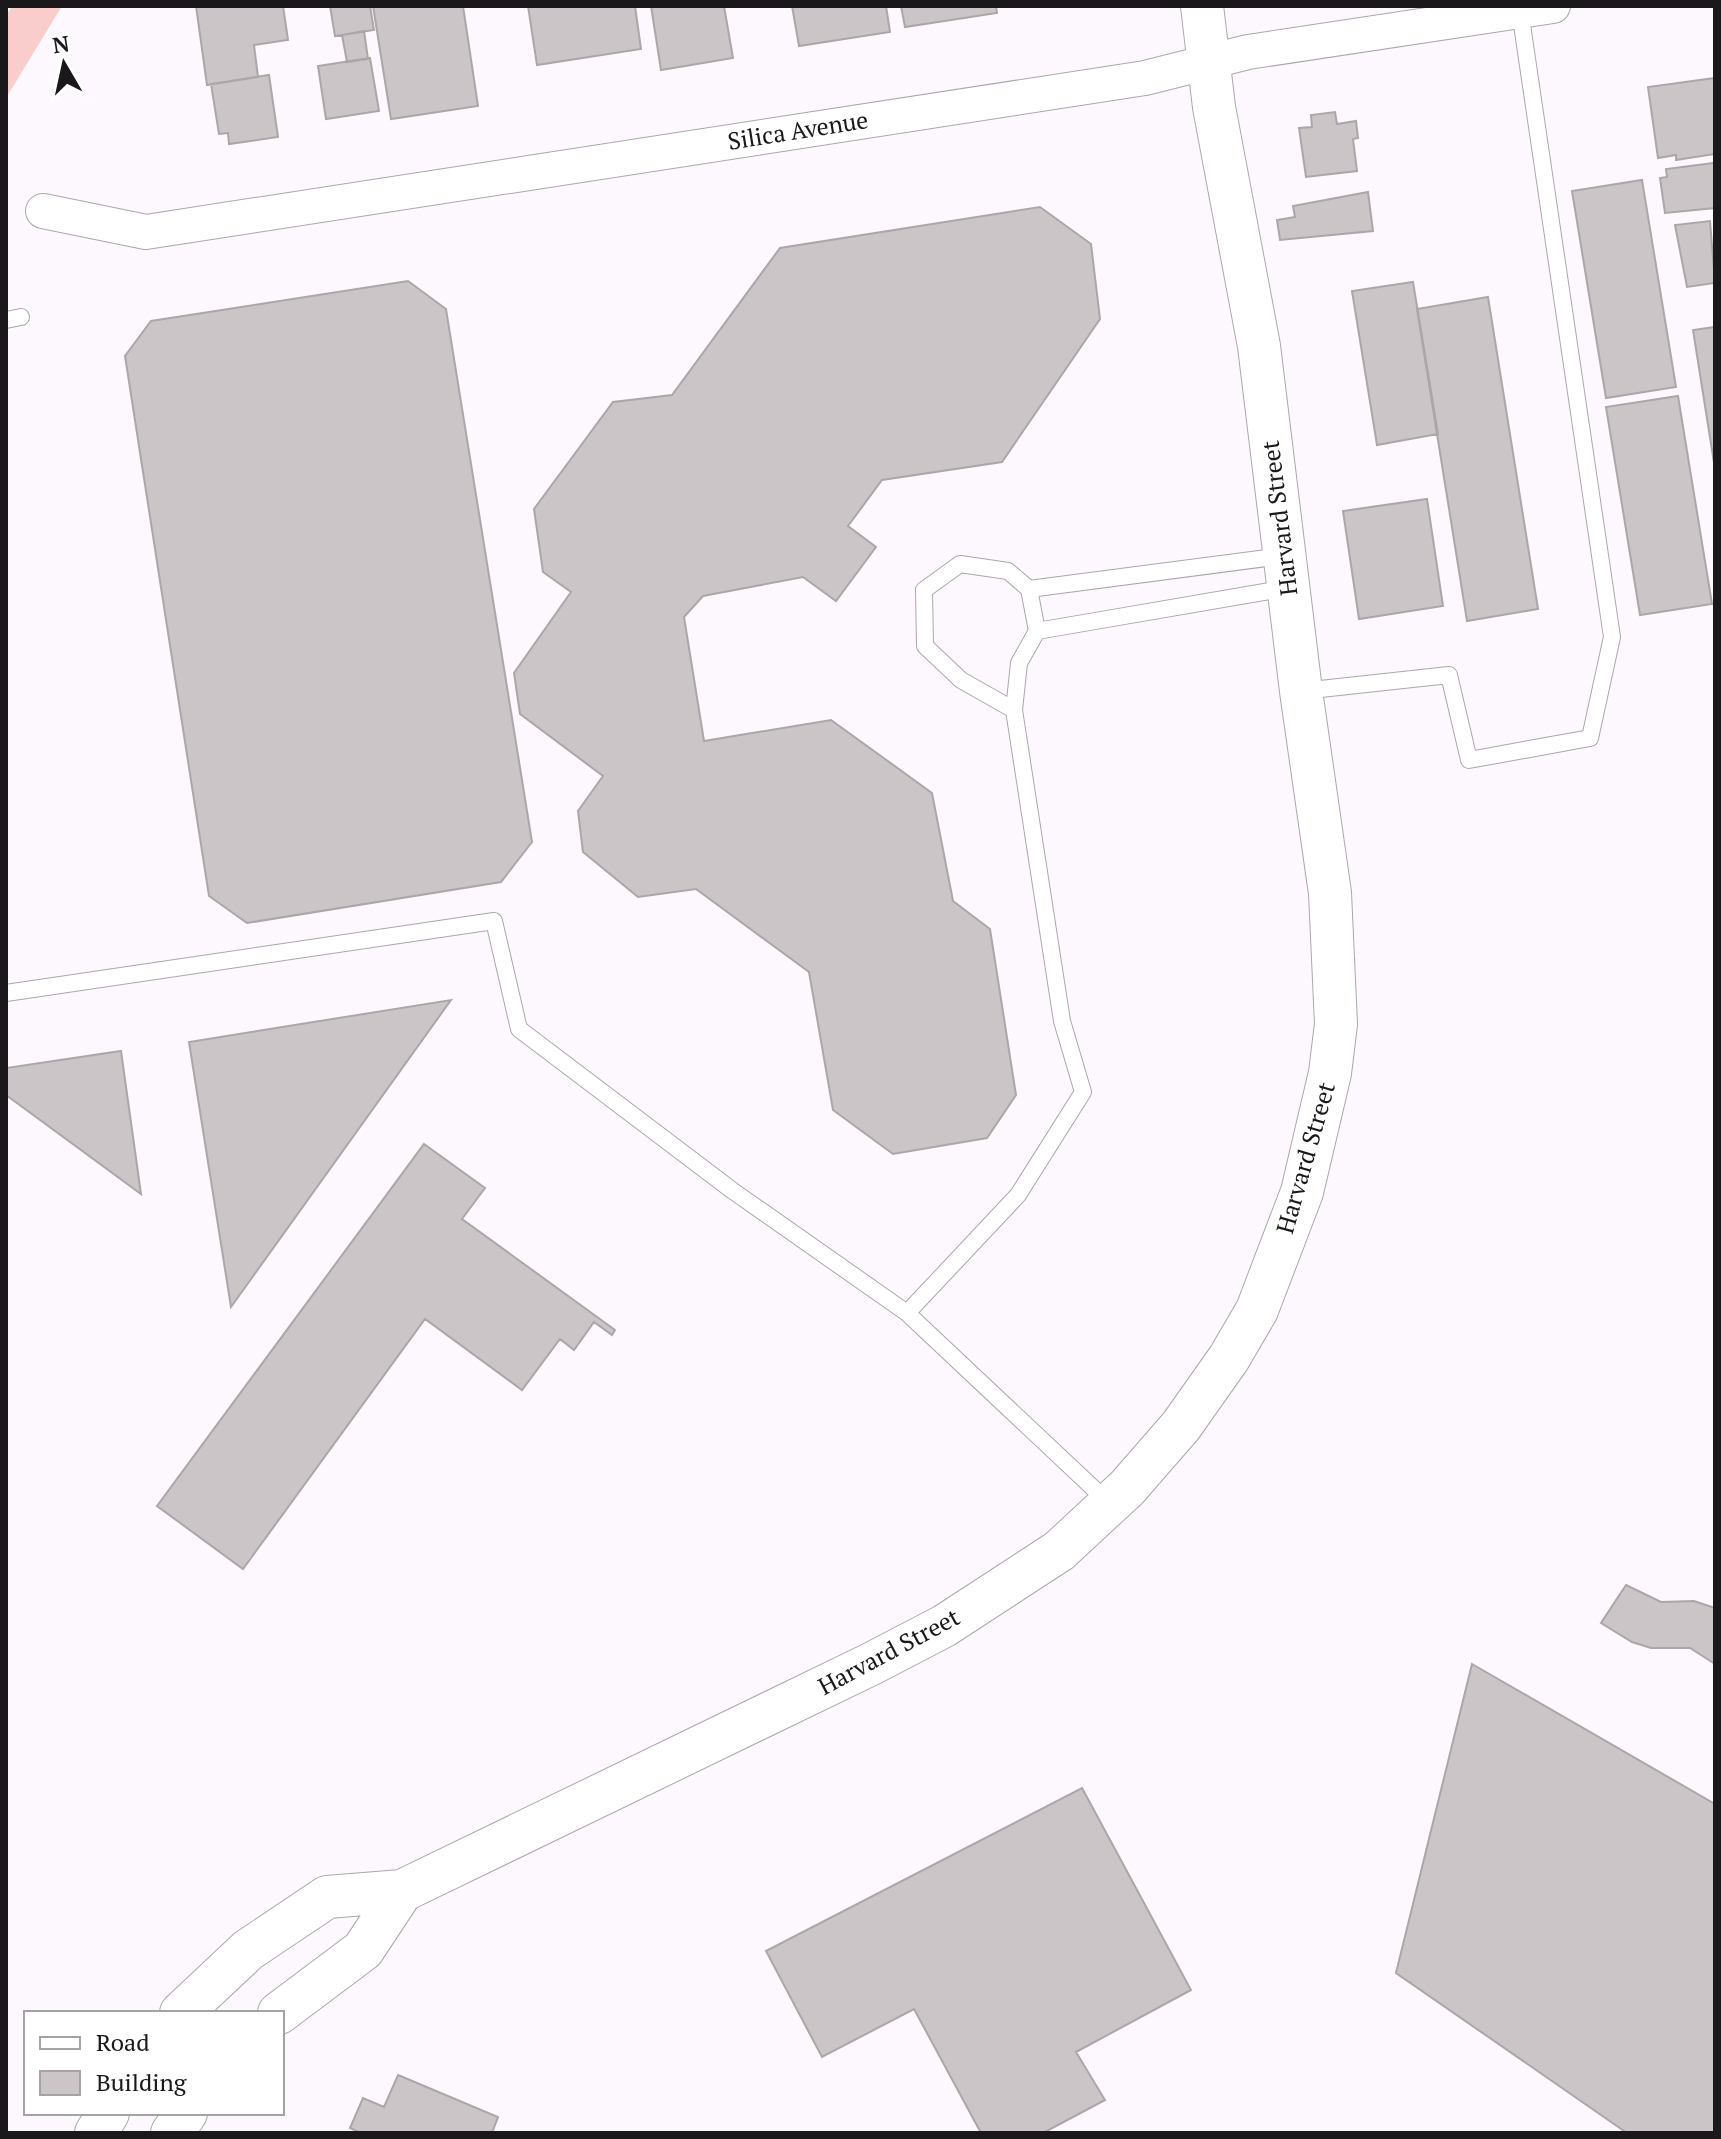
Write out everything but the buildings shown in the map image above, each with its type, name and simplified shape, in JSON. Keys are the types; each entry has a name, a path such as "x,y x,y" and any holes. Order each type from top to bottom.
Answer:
{"street":[{"name":"Harvard Street","path":"183,2011 248,1950 327,1897 402,1891 944,1626 1059,1551 1109,1504 1181,1426 1229,1358 1257,1310 1302,1192 1318,1131 1336,1024 1336,966 1330,893 1301,691 1259,346 1214,107 1202,6"},
{"name":"Silica Avenue","path":"43,211 146,232 1145,78 1248,52 1536,8"},
{"path":"282,2011 363,1950 402,1891"},
{"path":"96,2133 107,2115"},
{"path":"172,2133 185,2115"}],"lane":[{"path":"1301,691 1449,675 1469,760 1590,738 1612,637 1536,8"},
{"path":"907,1313 1018,1195 1083,1092 1062,1021 1014,710 1019,663 1037,631 1029,589 1008,571 960,564 924,590 925,646 961,680 1014,710"},
{"path":"1029,589 1286,572"},
{"path":"1037,631 1286,572"},
{"path":"6,993 494,921 519,1029 733,1191 907,1313 1109,1504"}],"shaded area":[{"path":"12,6 62,6 6,98 6,16"}]}
